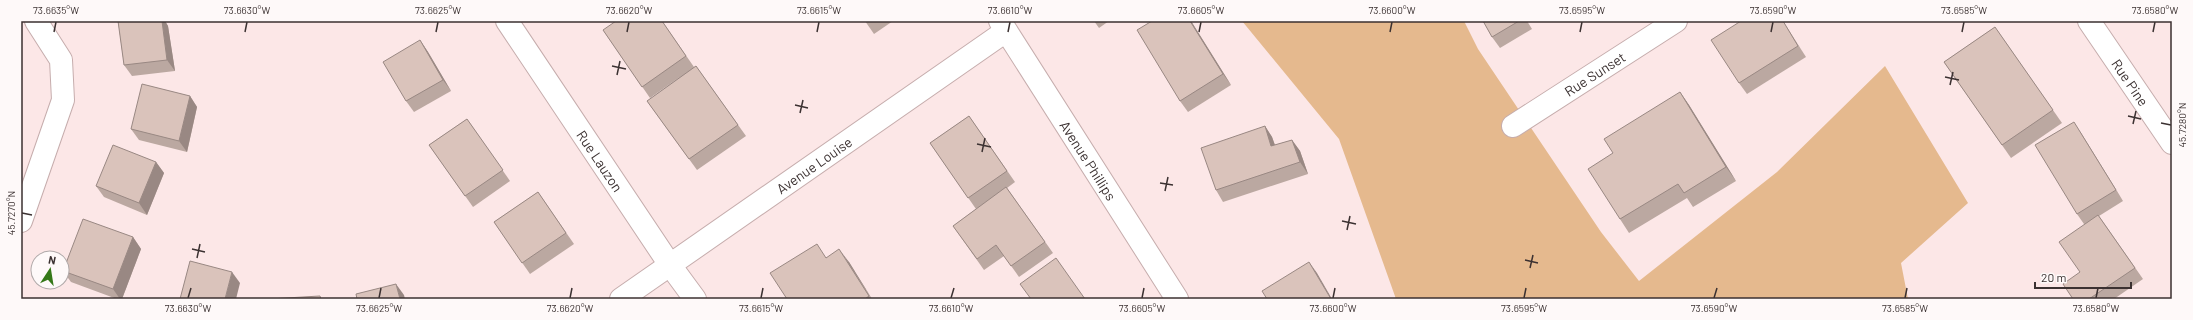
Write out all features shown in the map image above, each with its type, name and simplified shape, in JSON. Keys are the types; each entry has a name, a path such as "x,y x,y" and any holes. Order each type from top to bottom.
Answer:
{"street":[{"path":"21,220 64,100 61,60 36,21"},
{"name":"Rue Lauzon","path":"507,21 670,265 695,299"},
{"name":"Rue Sunset","path":"1512,126 1676,21"},
{"name":"Rue Pine","path":"2089,21 2172,143"},
{"name":"Avenue Louise","path":"621,299 1003,26"},
{"name":"Avenue Phillips","path":"1003,26 1177,299"}],"shaded area":[{"path":"1242,21 1464,21 1478,49 1601,232 1639,281 1777,172 1885,66 1968,203 1901,263 1908,299 1396,299 1339,139"}],"building":[{"path":"118,21 162,21 167,60 124,65"},
{"path":"616,21 662,21 686,56 642,87 603,30"},
{"path":"1152,21 1190,21 1223,74 1180,101 1137,30"},
{"path":"1483,21 1519,21 1492,37"},
{"path":"1741,21 1783,21 1798,46 1739,83 1711,40"},
{"path":"1995,27 2053,110 2002,145 1944,62"},
{"path":"420,40 443,80 406,101 383,62"},
{"path":"696,66 738,125 689,159 647,101"},
{"path":"142,84 190,96 179,141 131,129"},
{"path":"1680,92 1726,167 1684,193 1678,184 1620,219 1588,169 1613,153 1604,139"},
{"path":"969,116 1007,171 968,198 930,143"},
{"path":"467,119 503,170 465,196 429,145"},
{"path":"2074,122 2116,190 2077,214 2035,145"},
{"path":"1265,126 1271,146 1292,140 1300,162 1216,190 1201,148"},
{"path":"113,145 156,162 139,203 96,186"},
{"path":"1006,187 1045,242 1011,266 996,245 977,259 953,226"},
{"path":"538,192 566,233 522,263 494,222"},
{"path":"2098,215 2135,268 2089,299 2073,299 2063,284 2080,272 2059,242"},
{"path":"83,219 133,237 113,289 70,274 70,253"},
{"path":"817,244 826,258 839,249 869,296 865,299 787,299 770,273"},
{"path":"1056,258 1085,299 1031,299 1020,284"},
{"path":"190,261 232,272 225,299 180,299"},
{"path":"1309,262 1331,299 1267,299 1262,291"},
{"path":"396,284 400,299 357,299 356,294"},
{"path":"320,296 321,299 269,299"}]}
